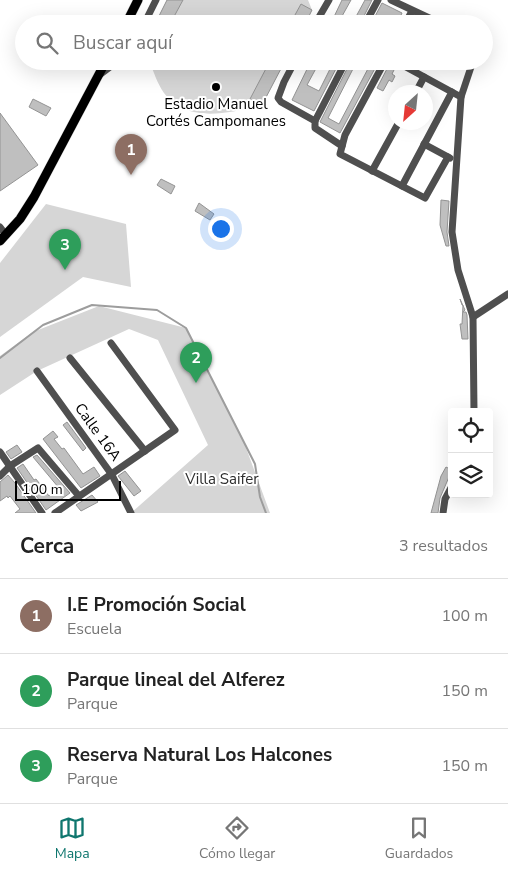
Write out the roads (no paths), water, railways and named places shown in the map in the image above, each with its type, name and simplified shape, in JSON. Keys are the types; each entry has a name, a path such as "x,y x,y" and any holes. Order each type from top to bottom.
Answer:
{"main road":[{"path":"130,15 138,0"},
{"path":"3,238 20,219 34,197 102,70"}],"street":[{"path":"148,15 156,0"},
{"path":"320,15 329,0"},
{"path":"370,15 378,0"},
{"path":"391,0 423,15"},
{"path":"410,15 412,10"},
{"path":"98,77 107,70"},
{"path":"290,70 278,98 281,102 316,121"},
{"path":"342,70 316,121 315,128 342,146"},
{"path":"379,70 345,134 340,154 425,198 448,156"},
{"path":"411,70 461,97"},
{"path":"470,70 461,97 452,232 458,270 473,317 474,408"},
{"path":"420,85 424,77"},
{"path":"402,186 452,92"},
{"path":"372,171 395,130"},
{"path":"424,144 457,161"},
{"path":"0,227 3,238"},
{"path":"473,317 508,294"},
{"path":"55,513 175,430 111,344"},
{"path":"70,358 144,452"},
{"name":"Calle 16A","path":"37,371 112,475 131,513"},
{"path":"0,476 10,466 38,448 79,496"},
{"path":"0,452 42,513"},
{"path":"443,513 448,495"}],"waterway":[{"path":"0,358 43,325 92,305 157,310 186,328 255,464 260,497 266,513"}],"place":[{"name":"Estadio Manuel Cortés Campomanes","path":"216,87"},
{"name":"I.E Promoción Social","path":"131,175"},
{"name":"Reserva Natural Los Halcones","path":"65,270"},
{"name":"Parque lineal del Alferez","path":"196,383"}],"park label":[{"name":"Villa Saifer","path":"222,479"}]}
